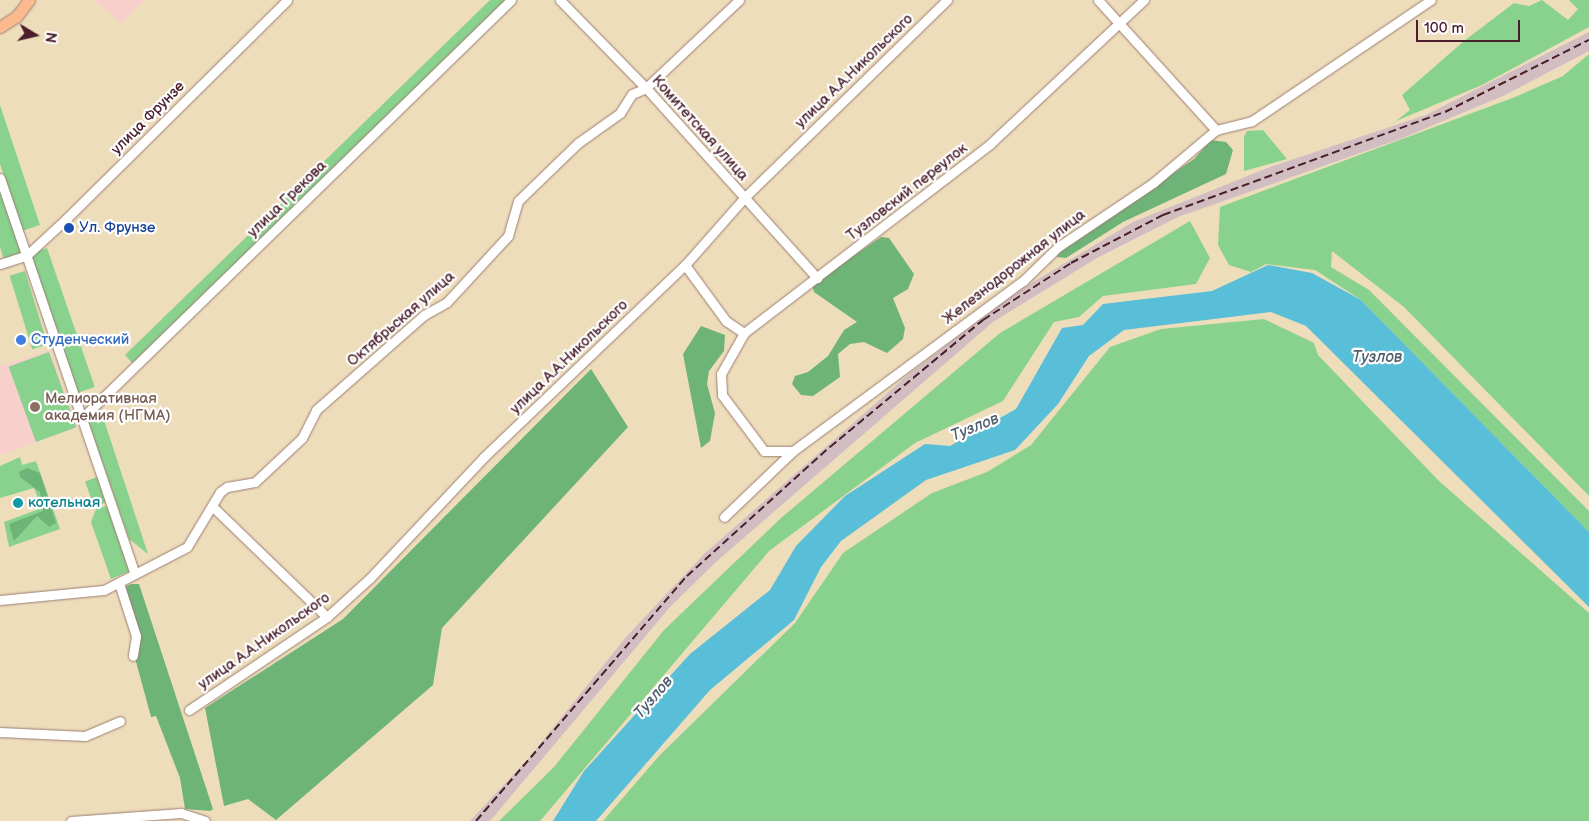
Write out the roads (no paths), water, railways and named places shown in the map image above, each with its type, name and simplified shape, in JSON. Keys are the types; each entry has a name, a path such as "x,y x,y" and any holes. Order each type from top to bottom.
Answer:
{"main road":[{"path":"0,27 17,16 29,0"}],"street":[{"name":"улица Фрунзе","path":"26,255 287,0"},
{"name":"улица Грекова","path":"82,418 511,0"},
{"name":"Комитетская улица","path":"560,0 646,88 817,278"},
{"name":"Октябрьская улица","path":"0,600 94,593 119,583 134,572 187,547 227,486 255,482 302,438 316,410 424,315 447,302 508,236 518,201 578,143 620,113 632,94 646,88 739,0"},
{"name":"улица А.А.Никольского","path":"189,710 327,617 484,457 685,266 744,198 947,0"},
{"path":"1098,0 1216,130"},
{"name":"Тузловский переулок","path":"744,333 990,144 1144,0"},
{"name":"Железнодорожная улица","path":"724,517 793,450 1023,281 1058,247 1153,183 1216,130 1252,121 1431,0"},
{"path":"0,178 134,572"},
{"path":"0,264 26,255"},
{"path":"685,266 726,321 744,333 721,374 722,396 764,451 793,450"},
{"path":"213,507 327,617"},
{"path":"119,583 136,636 133,656"},
{"path":"0,732 85,736 120,721"},
{"path":"71,821 172,813 203,819"}],"water":[{"name":"Тузлов","path":"1268,265 1312,273 1361,300 1589,532 1589,607 1306,326 1271,312 1124,330 1089,356 1058,404 1015,450 926,480 841,541 821,567 794,620 710,690 596,821 553,821 584,771 690,654 770,590 796,546 845,496 925,444 950,446 1016,409 1062,328 1083,325 1103,304 1212,291"}],"railway":[{"path":"476,821 687,576 830,447 983,320 1071,263 1163,215 1445,112 1589,40"}],"place":[{"name":"Ул. Фрунзе","path":"69,228"},
{"name":"Студенческий","path":"21,340"},
{"name":"Мелиоративная академия (НГМА)","path":"35,407"},
{"name":"котельная","path":"18,503"}]}
